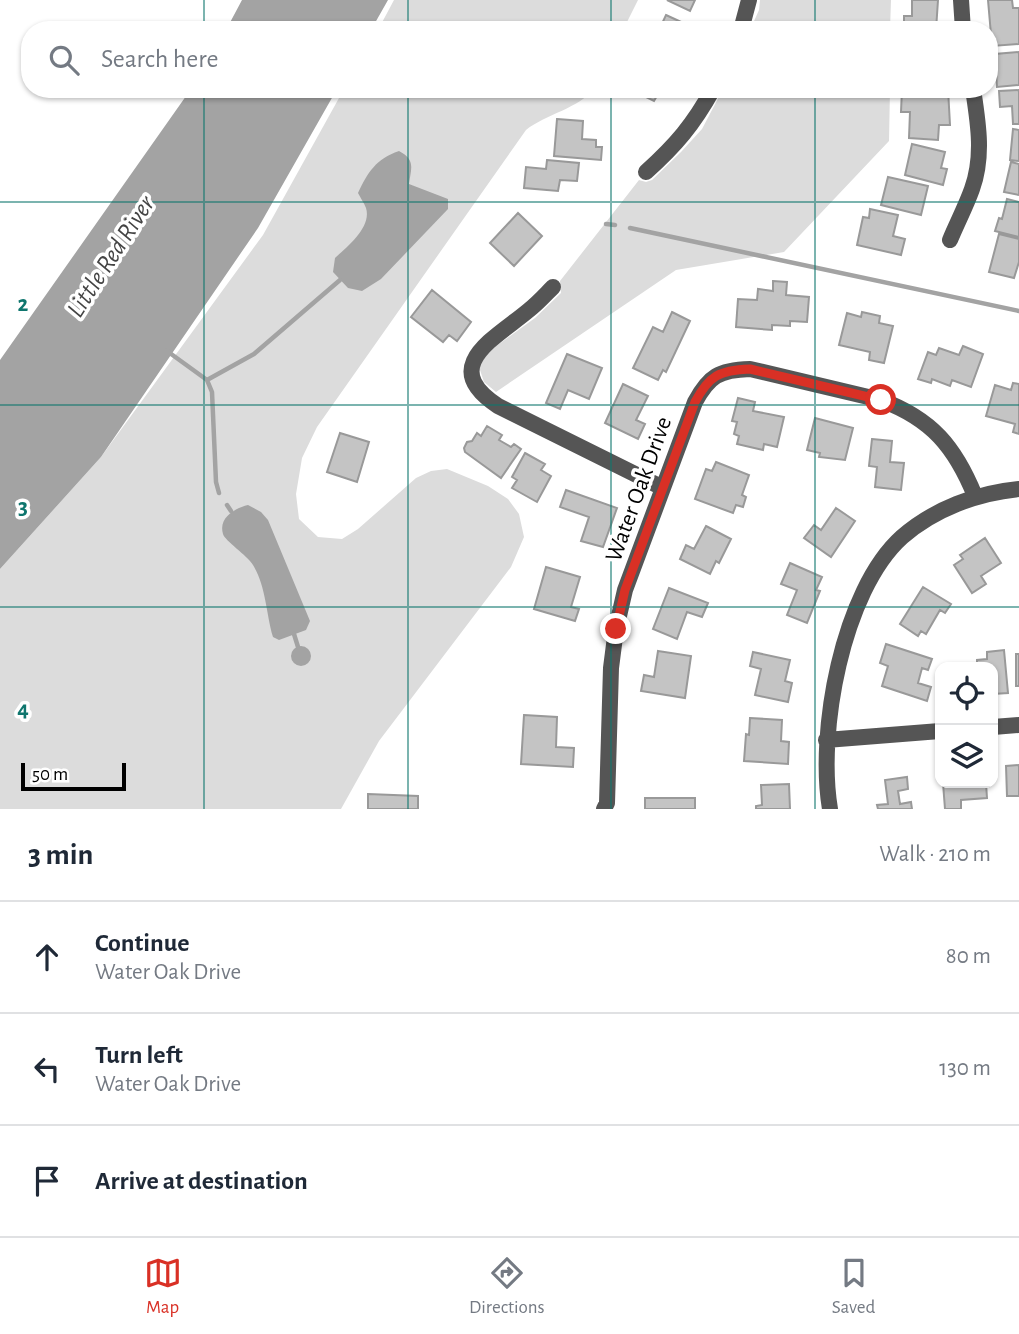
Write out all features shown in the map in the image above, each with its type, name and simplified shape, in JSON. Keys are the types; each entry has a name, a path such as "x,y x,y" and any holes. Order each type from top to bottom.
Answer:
{"street":[{"path":"744,21 750,0"},
{"path":"961,0 962,21"},
{"path":"646,172 675,146 708,98"},
{"path":"950,240 973,187 979,157 979,126 974,98"},
{"path":"553,287 531,309 475,355 471,367 475,386 498,407 663,488"},
{"name":"Water Oak Drive","path":"604,809 607,803 611,668 625,590 695,402 703,386 715,375 732,369 750,369 881,400 913,414 950,446 964,468 975,496"},
{"path":"830,809 825,782 826,740 835,679 853,617 872,575 901,538 935,514 975,496 1019,489"},
{"path":"998,727 1019,725"},
{"path":"826,740 935,731"}],"shaded area":[{"path":"394,0 638,0 628,21 383,21"},
{"path":"760,0 891,0 890,21 754,21"},
{"path":"339,98 584,98 526,130 317,427 302,458 296,494 299,519 318,537 342,539 358,529 416,478 431,471 447,469 488,486 508,499 519,514 524,537 511,567 379,741 341,809 0,809 0,569 101,457 263,235"},
{"path":"718,98 890,98 889,141 784,252 676,270 496,392 484,382 479,367 488,352 535,318 561,293 560,281 639,180 652,180 702,129"}],"water":[{"path":"242,0 388,0 376,21 231,21"},
{"name":"Little Red River","path":"185,98 332,98 258,228 101,457 0,569 0,360"},
{"path":"399,151 410,161 409,184 448,199 448,209 381,279 362,291 348,288 333,272 335,258 357,236 365,222 366,208 358,193 374,167 384,158"},
{"path":"248,505 261,512 268,520 310,621 306,630 279,640 273,637 257,573 250,561 223,534 226,518 238,508"},
{"path":"301,646 308,649 311,656 308,663 301,666 294,663 291,656 294,649"}],"building":[{"path":"667,0 695,0 690,11"},
{"path":"912,0 938,0 937,21 904,21 904,16 912,16"},
{"path":"988,0 1012,0 1013,8 1019,8 1019,44 998,46 998,21 990,21"},
{"path":"666,15 679,21 663,21"},
{"path":"1019,52 1019,85 998,87 998,54"},
{"path":"1019,90 1019,124 1013,124 1012,106 1000,107 999,91"},
{"path":"902,98 948,98 950,125 939,125 938,140 909,138 910,112 901,112"},
{"path":"557,119 583,121 582,139 596,140 596,147 602,147 601,160 554,156"},
{"path":"1013,129 1019,130 1019,161 1010,160"},
{"path":"912,144 945,152 941,168 947,169 943,185 905,175"},
{"path":"547,160 579,163 577,181 560,180 558,191 524,188 526,167 546,169"},
{"path":"1011,162 1019,164 1019,195 1004,192"},
{"path":"888,177 928,186 921,215 881,205"},
{"path":"1007,199 1019,202 1019,237 995,231 999,218 1002,219"},
{"path":"870,209 898,215 893,236 905,239 901,255 857,245 863,217 869,218"},
{"path":"518,213 542,236 514,266 490,243"},
{"path":"999,234 1019,239 1019,262 1014,278 989,272"},
{"path":"773,281 787,282 786,295 809,297 807,322 790,321 790,326 772,325 772,330 736,327 738,299 757,300 758,289 773,291"},
{"path":"432,290 471,322 457,341 449,335 443,342 411,317"},
{"path":"672,312 690,321 666,372 663,370 658,380 633,368 653,327 663,332"},
{"path":"862,312 880,316 879,323 893,326 884,363 869,360 870,352 839,345 847,313 861,317"},
{"path":"963,346 983,354 971,387 952,380 950,386 932,379 931,383 918,379 928,352 936,355 939,348 959,355"},
{"path":"567,354 602,368 589,399 568,390 560,409 546,403"},
{"path":"1013,383 1019,384 1019,434 1013,432 1015,424 986,416 995,385 1011,390"},
{"path":"623,384 648,396 636,420 645,424 638,439 605,423"},
{"path":"738,398 755,402 753,411 784,417 777,447 764,444 763,450 737,444 739,436 734,434 737,422 732,421"},
{"path":"815,418 853,428 845,460 819,457 820,453 807,450"},
{"path":"487,426 502,435 499,440 521,449 501,478 465,452 467,442 472,441 477,433 481,436"},
{"path":"340,433 369,442 357,482 327,472"},
{"path":"872,439 892,441 890,462 904,463 901,490 875,487 877,467 869,466"},
{"path":"525,453 545,464 541,470 551,476 537,502 512,488 517,480 512,477"},
{"path":"716,462 749,475 742,495 746,497 743,507 736,505 733,513 695,499 706,469 712,471"},
{"path":"566,490 617,508 603,547 581,541 589,517 560,507"},
{"path":"836,508 855,521 831,557 804,538 814,525 821,530"},
{"path":"706,526 731,539 710,574 680,559 686,545 694,549"},
{"path":"985,538 1001,563 981,576 986,584 972,593 954,565 963,559 960,555"},
{"path":"790,563 822,577 816,590 820,591 807,623 787,615 797,590 781,584"},
{"path":"546,567 580,577 571,607 579,609 575,621 534,609"},
{"path":"923,587 951,604 945,613 940,610 926,634 921,631 918,636 900,624"},
{"path":"669,588 708,603 702,617 687,612 677,639 653,629"},
{"path":"886,644 932,659 928,670 922,668 918,683 931,687 927,701 882,686 888,666 880,663"},
{"path":"1004,650 1008,693 998,694 998,662 977,662 987,659 987,652"},
{"path":"658,651 691,656 685,698 641,691 644,675 654,677"},
{"path":"753,652 790,660 785,681 792,683 788,702 755,695 761,669 750,666"},
{"path":"1016,654 1019,654 1019,686 1016,686"},
{"path":"524,715 557,717 556,747 574,748 573,767 521,764"},
{"path":"750,718 782,720 781,741 789,742 788,764 744,761"},
{"path":"1019,765 1019,796 1007,796 1006,766"},
{"path":"907,777 908,789 898,791 900,804 911,802 912,809 878,809 877,805 888,804 885,780"},
{"path":"789,784 790,809 756,809 756,806 762,805 761,785"},
{"path":"943,788 986,788 987,798 961,800 961,809 945,809"},
{"path":"368,794 418,796 418,809 368,809"},
{"path":"645,798 695,798 695,809 645,809"}],"waterway":[{"path":"606,224 615,225"},
{"path":"630,228 1019,311"},
{"path":"207,380 254,354 340,280"},
{"path":"167,351 207,380 212,392 216,482 219,493"},
{"path":"227,505 231,511"},
{"path":"294,634 298,647"}],"route":[{"path":"616,629 625,590 695,402 703,386 715,375 732,369 750,369 881,400"}]}
